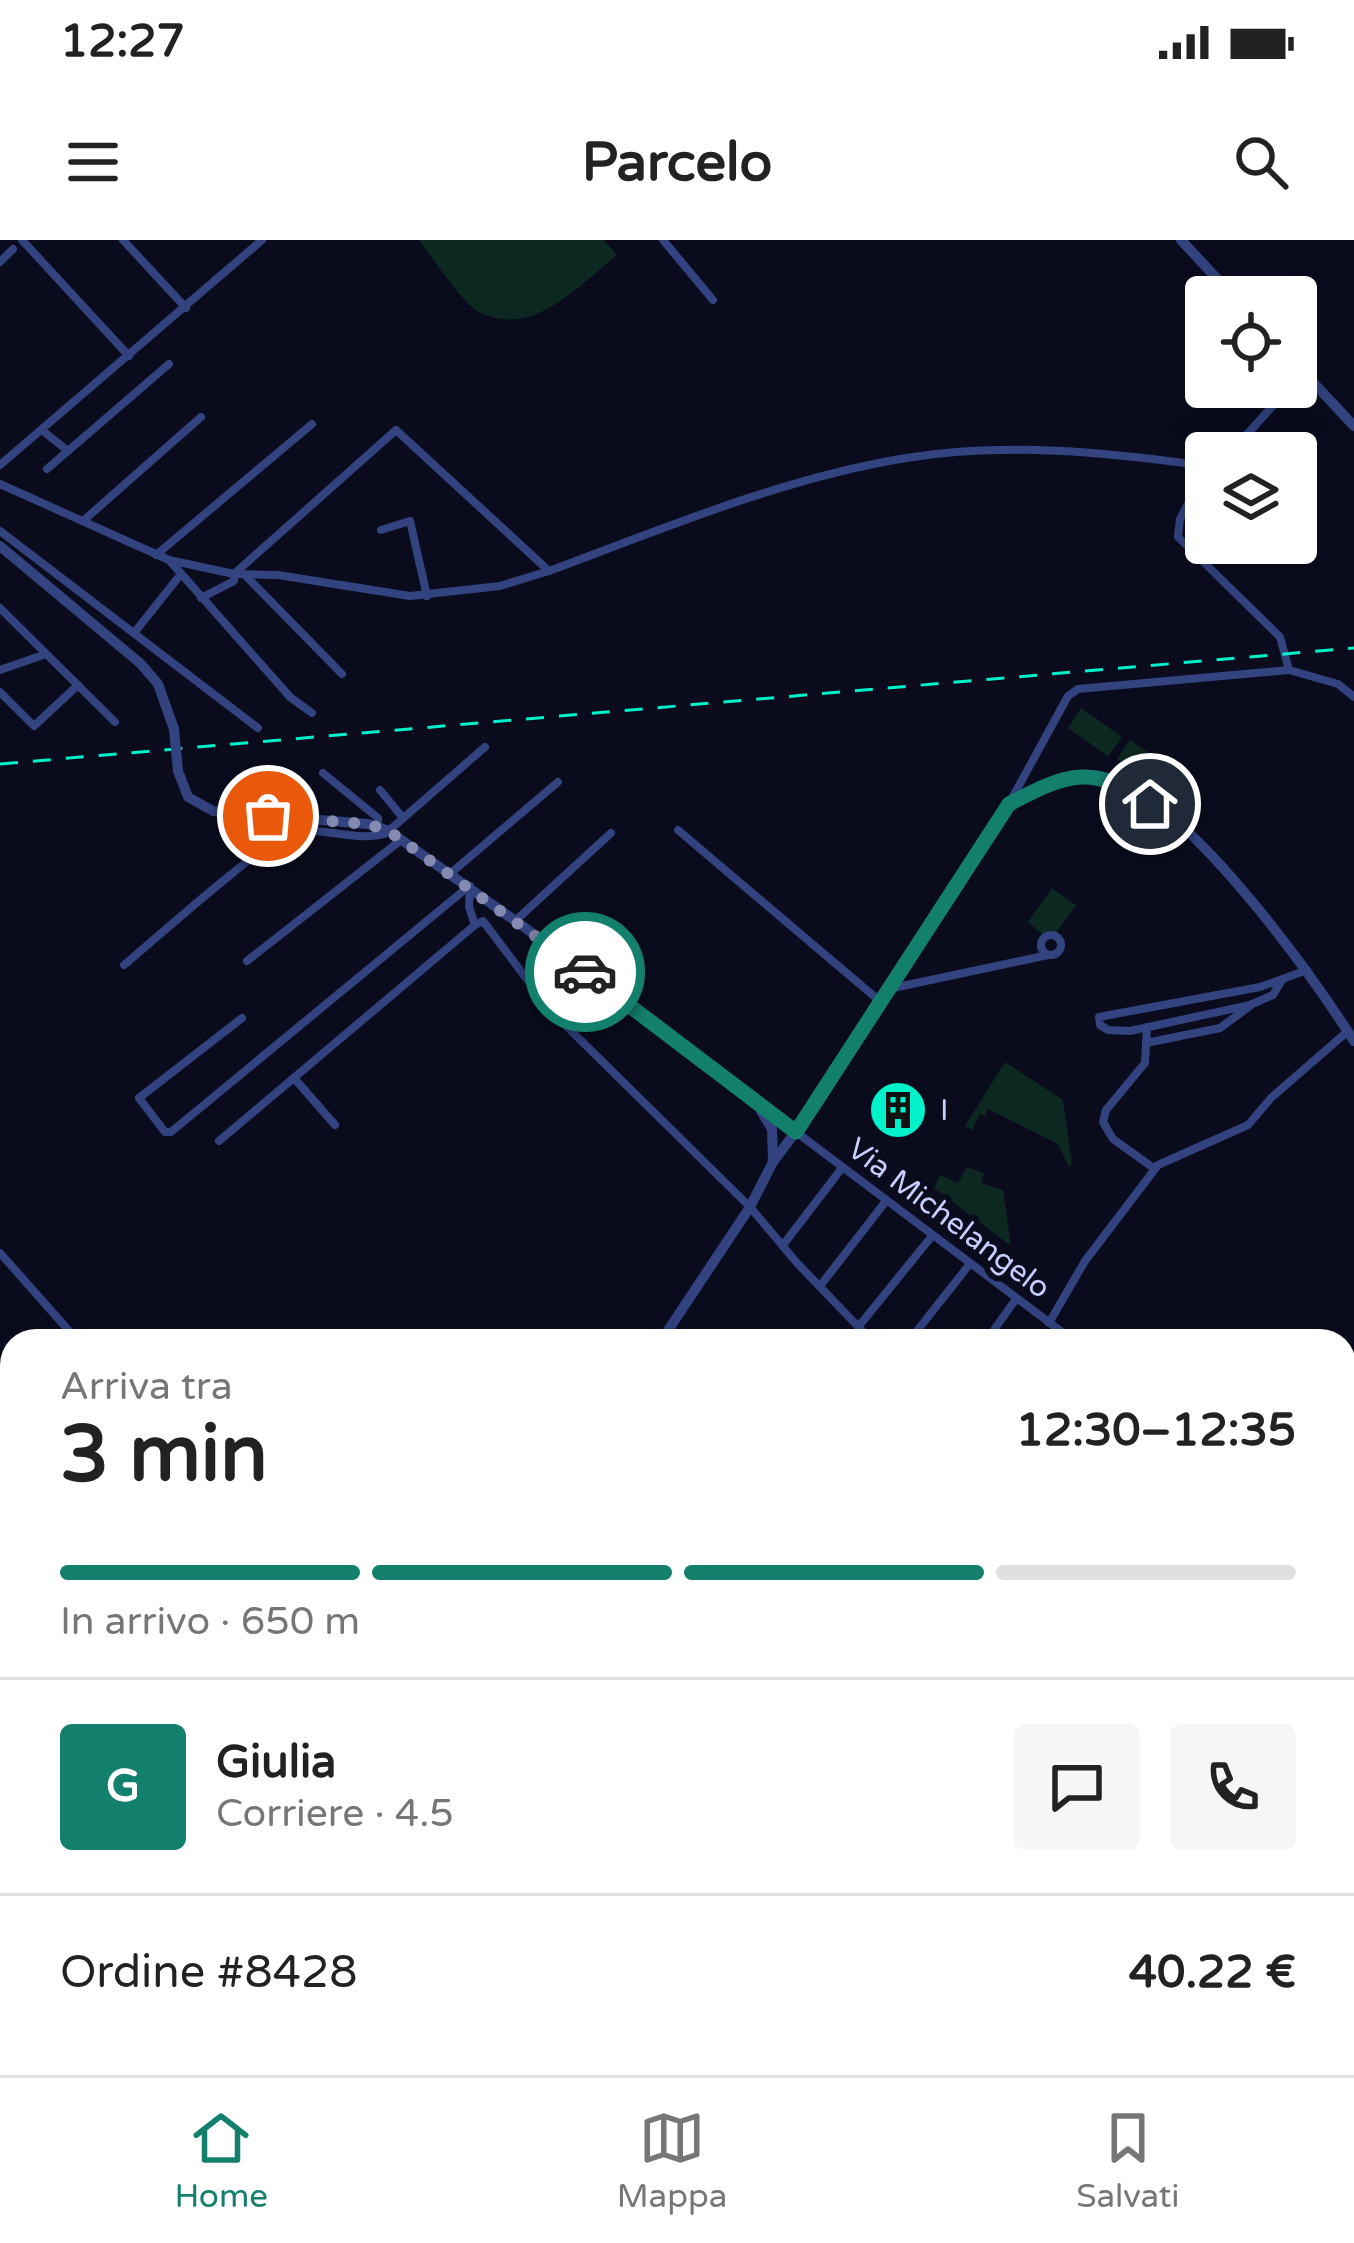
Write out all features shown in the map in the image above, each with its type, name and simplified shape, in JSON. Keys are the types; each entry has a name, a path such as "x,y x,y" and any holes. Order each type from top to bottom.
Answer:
{"street":[{"path":"22,240 129,356"},
{"path":"123,240 185,308"},
{"path":"0,464 262,240"},
{"path":"663,240 713,300"},
{"path":"1181,240 1214,276"},
{"path":"0,262 13,249"},
{"path":"47,469 169,364"},
{"path":"1317,394 1354,426"},
{"path":"1249,432 1270,408"},
{"path":"82,520 201,417"},
{"path":"156,555 312,424"},
{"path":"201,598 226,588 396,430 549,571"},
{"path":"43,431 68,451"},
{"path":"0,484 169,560 239,574 427,596 500,586 769,493 907,458 1020,449 1185,466"},
{"path":"1185,509 1178,537 1185,544"},
{"path":"380,530 410,521 427,596"},
{"path":"0,531 258,728"},
{"path":"0,546 141,664 169,705 178,771 188,796 213,811 384,829 470,886 796,1132"},
{"path":"169,560 290,697 312,712"},
{"path":"1206,564 1280,637 1288,670"},
{"path":"134,633 160,608 181,574"},
{"path":"239,574 341,674"},
{"path":"0,608 115,722"},
{"path":"0,670 46,654"},
{"path":"669,1329 750,1207 773,1162 883,1004 1009,804 1068,696 1078,689 1288,670 1338,684 1354,698"},
{"path":"0,692 34,726 78,685"},
{"path":"124,965 280,837 314,831 374,837 404,818 484,747"},
{"path":"323,773 378,818 384,829"},
{"path":"1009,804 1041,787 1079,776 1102,776 1181,824 1307,970 1351,1036 1271,1098 1248,1125 1155,1169 1085,1261 1049,1323"},
{"path":"452,873 558,782"},
{"path":"380,790 404,818"},
{"path":"678,830 883,1004"},
{"path":"515,921 611,832"},
{"path":"247,961 402,839"},
{"path":"470,886 469,908 475,925"},
{"path":"242,1018 140,1098 165,1132 171,1132 470,886"},
{"path":"219,1141 483,921 551,1011 750,1207 862,1329"},
{"path":"893,988 1048,955"},
{"path":"1250,1005 1147,1027 1108,1030 1099,1017 1282,980 1307,970"},
{"path":"1146,1042 1220,1028 1273,994 1282,980"},
{"path":"1147,1027 1144,1064 1106,1110 1103,1122 1113,1138 1155,1169"},
{"path":"294,1078 335,1125"},
{"path":"756,1103 772,1130 773,1162"},
{"name":"Via Michelangelo","path":"796,1132 1057,1329"},
{"path":"783,1245 842,1168"},
{"path":"820,1286 886,1201"},
{"path":"859,1326 932,1236"},
{"path":"0,1253 67,1329"},
{"path":"918,1329 969,1264"},
{"path":"995,1329 1016,1299"}],"green space":[{"path":"419,240 604,240 617,255 554,305 518,319 499,319 472,307"},
{"path":"1081,708 1122,737 1108,756 1068,728"},
{"path":"1130,740 1167,765 1153,784 1117,759"},
{"path":"1052,888 1076,905 1055,934 1043,935 1028,922"},
{"path":"1005,1062 1063,1100 1069,1167 1058,1144 988,1109 985,1116 979,1114 973,1130 965,1126"},
{"path":"967,1167 984,1173 981,1183 1003,1190 1011,1246 934,1188 940,1175 958,1183"}],"railway":[{"path":"0,764 1354,648"}],"way so far":[{"path":"268,816 368,824 389,831 585,972"}],"place":[{"name":"I","path":"898,1110"}],"route":[{"path":"585,972 796,1132 1009,804 1041,787 1079,776 1102,776 1120,783 1150,804"}]}
